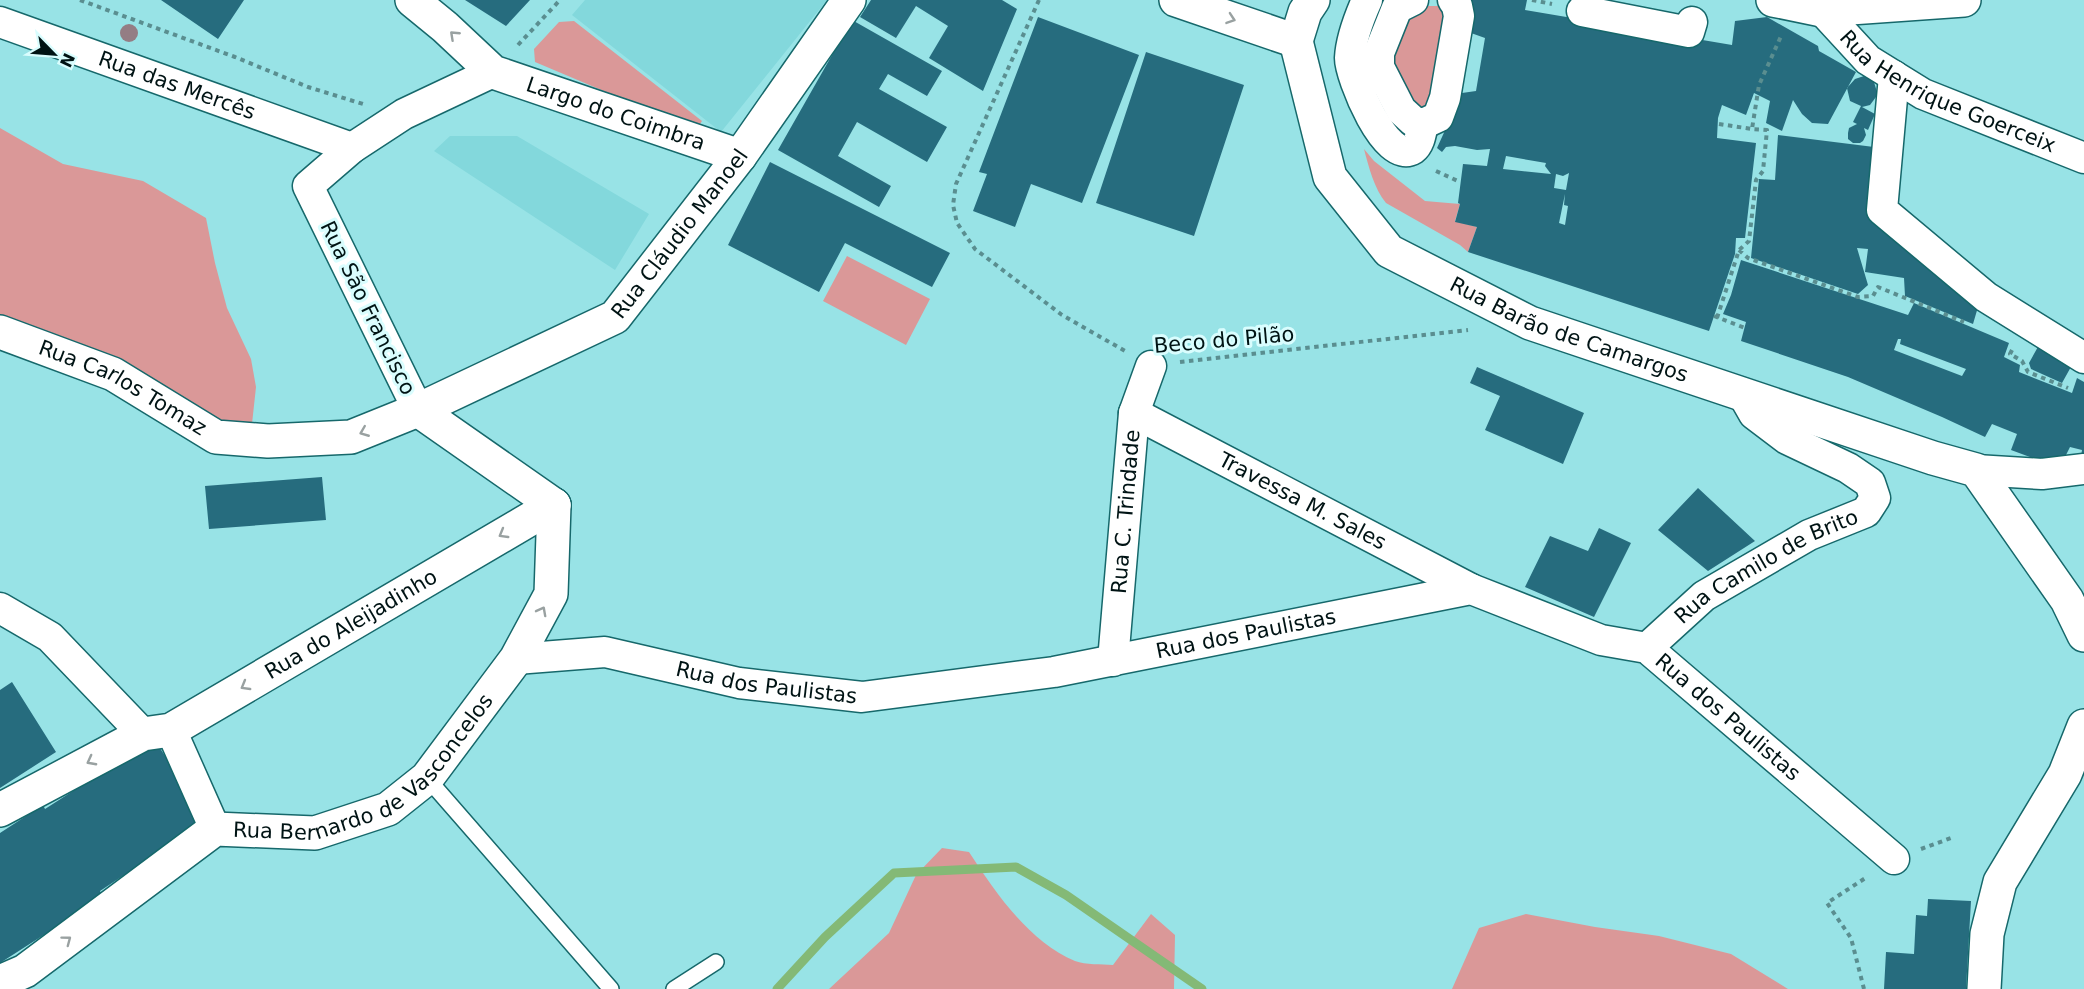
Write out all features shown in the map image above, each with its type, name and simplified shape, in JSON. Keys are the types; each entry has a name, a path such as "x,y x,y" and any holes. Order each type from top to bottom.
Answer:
{"street":[{"path":"352,148 404,114 493,72 412,0"},
{"name":"Rua Cláudio Manoel","path":"418,410 615,317 740,156 849,0"},
{"path":"1176,0 1296,41 1305,12 1313,0"},
{"path":"1367,0 1359,19 1350,58 1355,82 1370,115 1394,146 1405,151 1420,146 1438,117 1445,98 1459,16 1453,0"},
{"path":"1413,0 1397,8 1379,53 1379,67 1401,111 1413,121 1420,146"},
{"path":"1779,14 1964,0"},
{"name":"Rua Henrique Goerceix","path":"1822,10 1868,60 1923,94 2084,158"},
{"path":"1582,11 1689,32 1692,22"},
{"name":"Rua das Mercês","path":"0,22 352,148"},
{"name":"Rua Barão de Camargos","path":"1296,41 1330,177 1389,251 1530,323 1933,458 1976,470"},
{"name":"Largo do Coimbra","path":"493,72 740,156"},
{"path":"1894,76 1882,210 1986,297 2084,358"},
{"name":"Rua São Francisco","path":"352,148 308,186 418,410 554,505"},
{"name":"Rua Carlos Tomaz","path":"0,332 113,374 216,437 268,441 351,437 418,410"},
{"name":"Rua C. Trindade","path":"1113,662 1134,413 1151,366"},
{"name":"Rua Camilo de Brito","path":"1647,648 1704,596 1809,535 1866,512 1875,498 1870,483 1848,468 1787,439 1754,414 1742,393"},
{"name":"Travessa M. Sales","path":"1134,413 1471,589"},
{"path":"1976,470 2042,474 2084,469"},
{"path":"1976,470 2067,600 2084,635"},
{"name":"Rua Bernardo de Vasconcelos","path":"21,981 215,829 315,833 388,809 427,778 516,659 551,594 554,505"},
{"name":"Rua do Aleijadinho","path":"0,810 157,732 554,505"},
{"name":"Rua dos Paulistas","path":"516,659 605,652 739,683 862,697 1113,662 1471,589 1602,640 1647,648 1894,859"},
{"path":"0,608 50,637 157,732 215,829"},
{"path":"1984,989 1987,934 2000,882 2065,774 2084,726"}],"lane":[{"path":"427,778 611,989"},
{"path":"674,989 716,962"}],"path":[{"path":"80,0 235,57 308,87 378,109 404,114"},
{"path":"493,72 560,0"},
{"name":"Beco do Pilão","path":"1039,0 956,184 953,205 957,223 975,249 1062,315 1151,366 1471,329"},
{"path":"1752,129 1759,85 1779,14"},
{"path":"1719,124 1767,130 1763,171 1756,180 1749,241 1739,250 1715,317 1745,328"},
{"path":"1420,146 1460,182"},
{"path":"1739,250 1748,258 1858,297 1873,296 1878,287 1971,325"},
{"path":"2015,345 2010,354 2022,361 2028,372 2074,390"},
{"path":"1864,989 1851,938 1827,903 1894,859 1951,838"}],"shaded area":[{"path":"585,0 827,0 721,132 572,15"},
{"path":"1422,6 1438,6 1444,10 1446,18 1429,108 1421,108 1408,97 1389,52 1407,10"},
{"path":"574,21 702,121 696,130 535,62 534,49 559,22"},
{"path":"0,128 63,164 143,181 206,218 227,308 251,359 256,387 251,433 0,341"},
{"path":"450,136 517,136 649,214 615,270 434,151"},
{"path":"1364,149 1374,161 1425,201 1460,204 1455,221 1477,227 1468,252 1460,245 1386,203 1375,184"},
{"path":"847,256 930,299 906,345 823,301"},
{"path":"942,848 969,852 1002,899 1028,929 1058,953 1075,961 1113,965 1151,914 1175,935 1174,989 829,989 889,933 916,875"},
{"path":"1526,914 1659,936 1731,954 1788,989 1452,989 1479,928"}],"building":[{"path":"161,0 244,0 218,39"},
{"path":"465,0 530,0 506,26"},
{"path":"871,0 1002,0 1017,9 983,91 929,58 948,26 916,6 896,38 860,17"},
{"path":"1472,0 1527,0 1525,10 1732,45 1735,21 1767,17 1818,46 1819,51 1856,72 1828,124 1812,123 1802,114 1793,100 1782,131 1766,123 1770,101 1754,93 1746,115 1722,105 1718,118 1717,138 1756,143 1745,238 1736,238 1735,254 1709,331 1468,252 1477,227 1455,222 1460,204 1458,203 1463,164 1487,166 1490,149 1477,150 1455,146 1446,147 1442,152 1437,148 1462,93 1476,91 1485,38 1471,33","holes":["1506,156 1546,163 1545,166 1551,174 1503,169","1569,173 1566,190 1554,188 1556,174 1563,176","1565,194 1564,205 1568,206 1565,225 1559,223"]},
{"path":"1038,17 1139,55 1082,203 1031,184 1015,227 973,211 987,174 979,172"},
{"path":"852,20 942,71 927,96 888,74 879,89 947,127 927,162 857,122 838,156 891,186 879,207 778,150"},
{"path":"1146,52 1244,85 1194,236 1096,203"},
{"path":"1864,76 1874,82 1877,92 1870,105 1862,107 1875,114 1868,130 1864,128 1866,135 1863,141 1853,143 1848,139 1849,128 1857,124 1853,122 1861,106 1850,101 1847,88 1855,79"},
{"path":"1778,135 1874,147 1872,218 1978,307 1973,324 1905,296 1904,278 1865,272 1868,249 1857,248 1868,285 1858,294 1751,258 1759,179 1775,180"},
{"path":"770,162 950,253 932,287 845,243 819,292 728,245"},
{"path":"1741,260 1908,315 1914,303 2009,343 2004,357 2020,365 2019,372 2072,393 2077,378 2084,382 2084,463 2080,464 2082,450 2070,447 2061,465 2046,463 2011,450 2017,434 1992,424 1985,437 1848,377 1741,341 1746,322 1723,314","holes":["1898,339 1901,339 1900,344 1966,369 1962,376 1894,350"]},
{"path":"2039,345 2072,365 2062,383 2031,369 2029,363"},
{"path":"1477,367 1584,413 1563,464 1485,430 1500,396 1470,383"},
{"path":"322,477 326,520 209,529 205,486"},
{"path":"1698,488 1755,541 1708,571 1658,530"},
{"path":"1599,528 1631,543 1594,617 1525,587 1550,536 1588,551"},
{"path":"12,682 56,752 0,788 0,690"},
{"path":"154,739 207,820 100,891 103,897 0,963 0,833 43,805 45,809"},
{"path":"1928,899 1971,901 1966,989 1884,989 1886,952 1914,954 1916,915 1927,916"}],"waterway":[{"path":"777,989 825,937 894,873 1016,867 1066,895 1202,989"}]}
